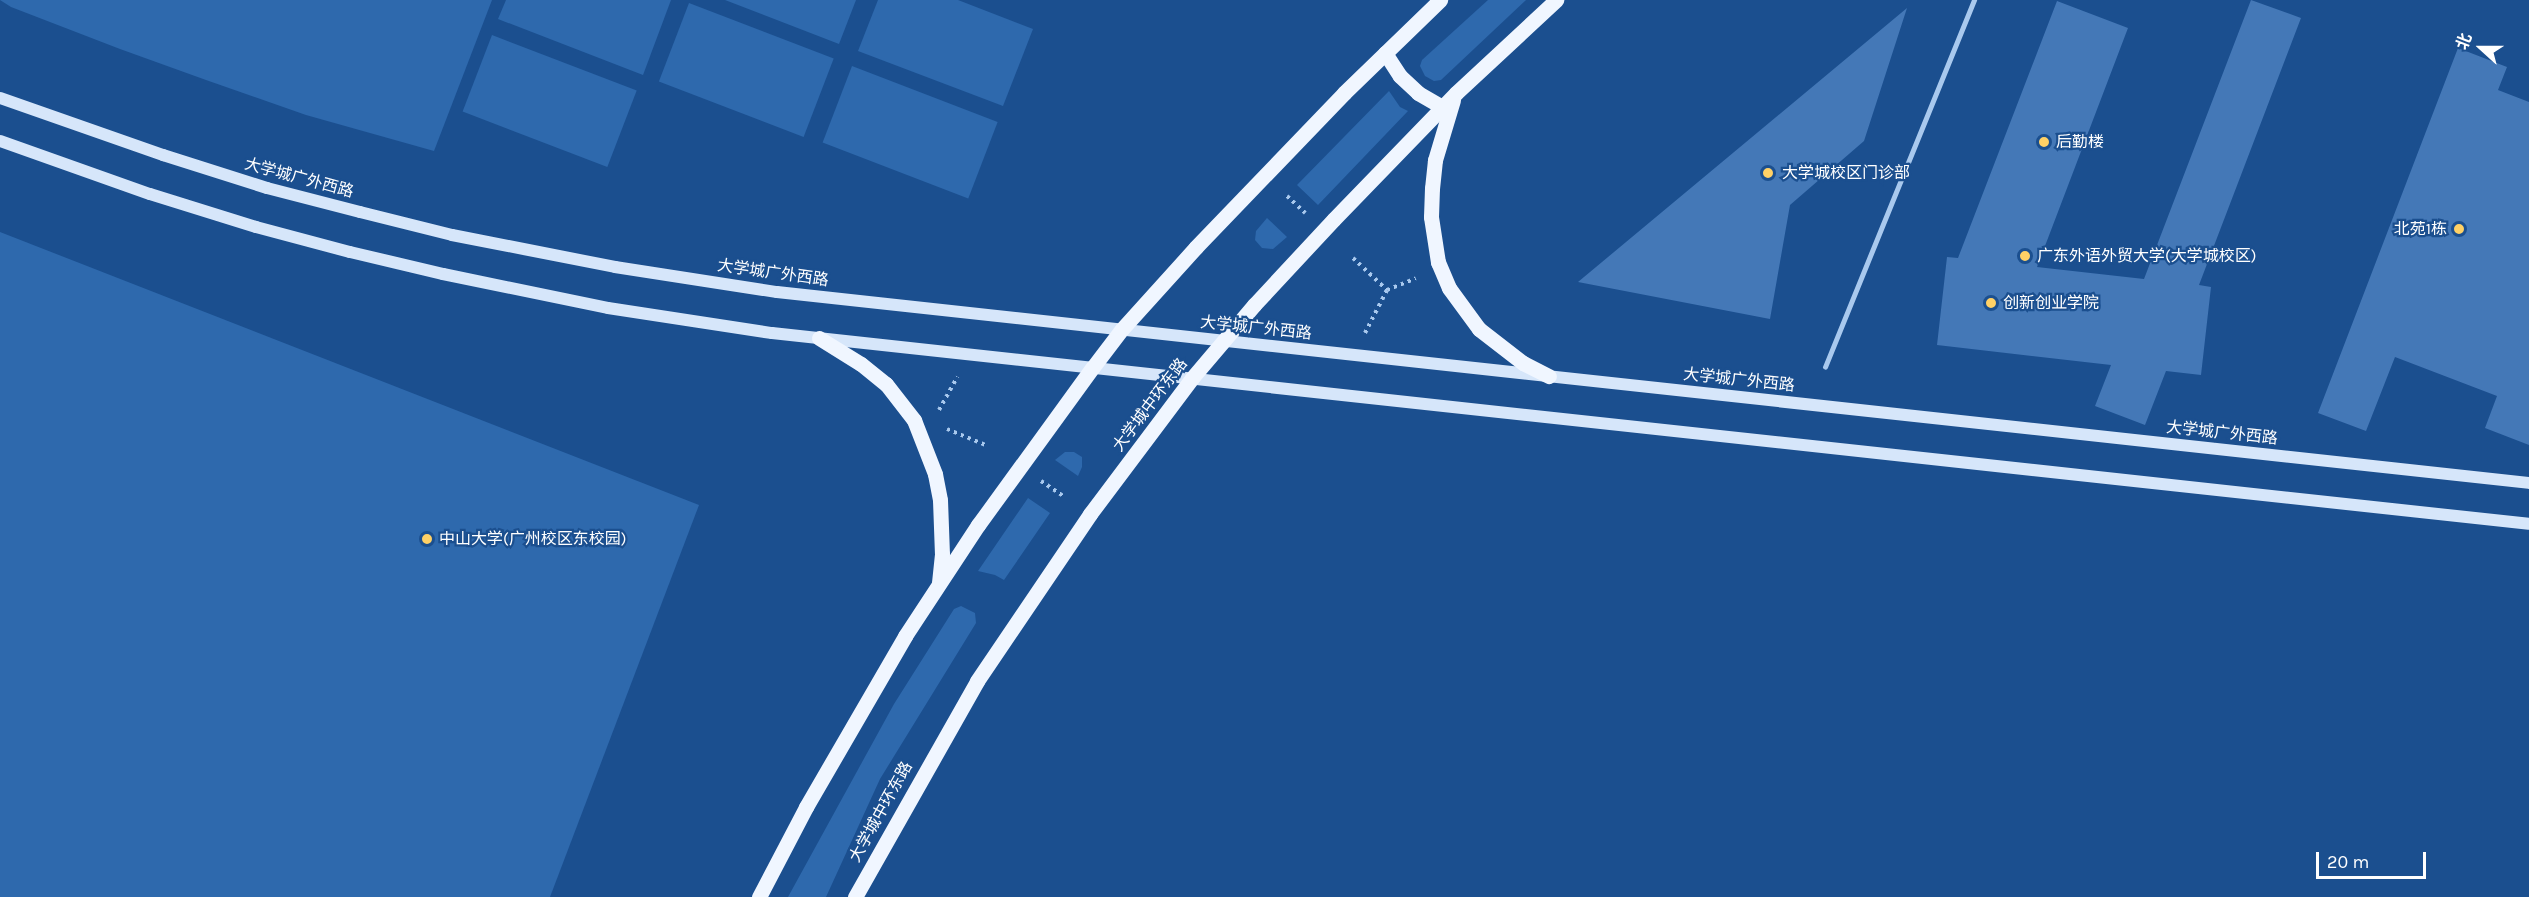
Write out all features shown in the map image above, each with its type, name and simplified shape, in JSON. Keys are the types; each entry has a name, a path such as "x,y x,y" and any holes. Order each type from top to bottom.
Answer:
{"main road":[{"path":"759,897 806,807 858,716 939,584 1019,466 1093,367 1122,329 1196,247 1385,53 1440,0"},
{"name":"大学城中环东路","path":"855,897 977,681 1084,522 1192,378 1334,219 1456,93 1556,0"},
{"path":"1385,53 1406,82 1418,93 1442,108"},
{"path":"1456,93 1440,140 1431,189 1431,216 1438,262 1449,288 1479,329 1516,359 1549,376"},
{"name":"大学城广外西路","path":"0,98 163,155 267,188 452,235 615,267 777,292 2529,483"},
{"path":"0,141 150,194 256,227 431,271 608,308 819,338 2529,524"},
{"path":"819,338 861,364 886,384 914,420 935,474 940,500 942,554 939,584"}],"lane":[{"path":"1825,367 1974,0"}],"path":[{"path":"1287,196 1308,215"},
{"path":"1353,258 1387,290"},
{"path":"1364,334 1387,290 1417,278"},
{"path":"937,413 960,372"},
{"path":"941,427 988,446"},
{"path":"1040,480 1063,496"}],"shaded area":[{"path":"0,0 492,0 434,151 306,115 120,49 11,7"},
{"path":"506,0 671,0 643,75 498,19"},
{"path":"725,0 856,0 839,44"},
{"path":"878,0 958,0 1033,29 1003,106 858,51"},
{"path":"1488,0 1526,0 1441,80 1434,81 1425,76 1420,66 1422,60"},
{"path":"689,3 834,59 804,137 659,81"},
{"path":"492,35 637,91 607,167 463,112"},
{"path":"852,66 998,122 968,198 823,143"},
{"path":"1389,91 1400,107 1408,111 1318,205 1297,185"},
{"path":"1267,218 1287,237 1273,249 1262,248 1255,240 1256,231"},
{"name":"中山大学(广州校区东校园)","path":"0,232 699,505 550,897 0,897"},
{"path":"1065,452 1074,452 1082,457 1082,467 1078,476 1055,460"},
{"path":"1028,498 1050,513 1004,580 978,571"},
{"path":"961,606 975,613 976,623 880,779 826,897 788,897 894,704 954,609"}],"building":[{"name":"后勤楼","path":"2251,0 2301,18 2199,285 2211,287 2201,375 2166,371 2145,425 2095,406 2111,365 1937,345 1947,257 1958,258 2057,1 2128,28 2037,267 2144,279"},
{"name":"大学城校区门诊部","path":"1907,8 1864,141 1790,205 1770,319 1578,282"},
{"name":"北苑1栋","path":"2458,48 2507,67 2498,90 2529,102 2529,445 2485,428 2497,396 2395,357 2366,431 2318,413"}],"place":[{"name":"后勤楼","path":"2044,142"},
{"name":"大学城校区门诊部","path":"1768,173"},
{"name":"北苑1栋","path":"2459,229"},
{"name":"广东外语外贸大学(大学城校区)","path":"2025,256"},
{"name":"创新创业学院","path":"1991,303"},
{"name":"中山大学(广州校区东校园)","path":"427,539"}]}
